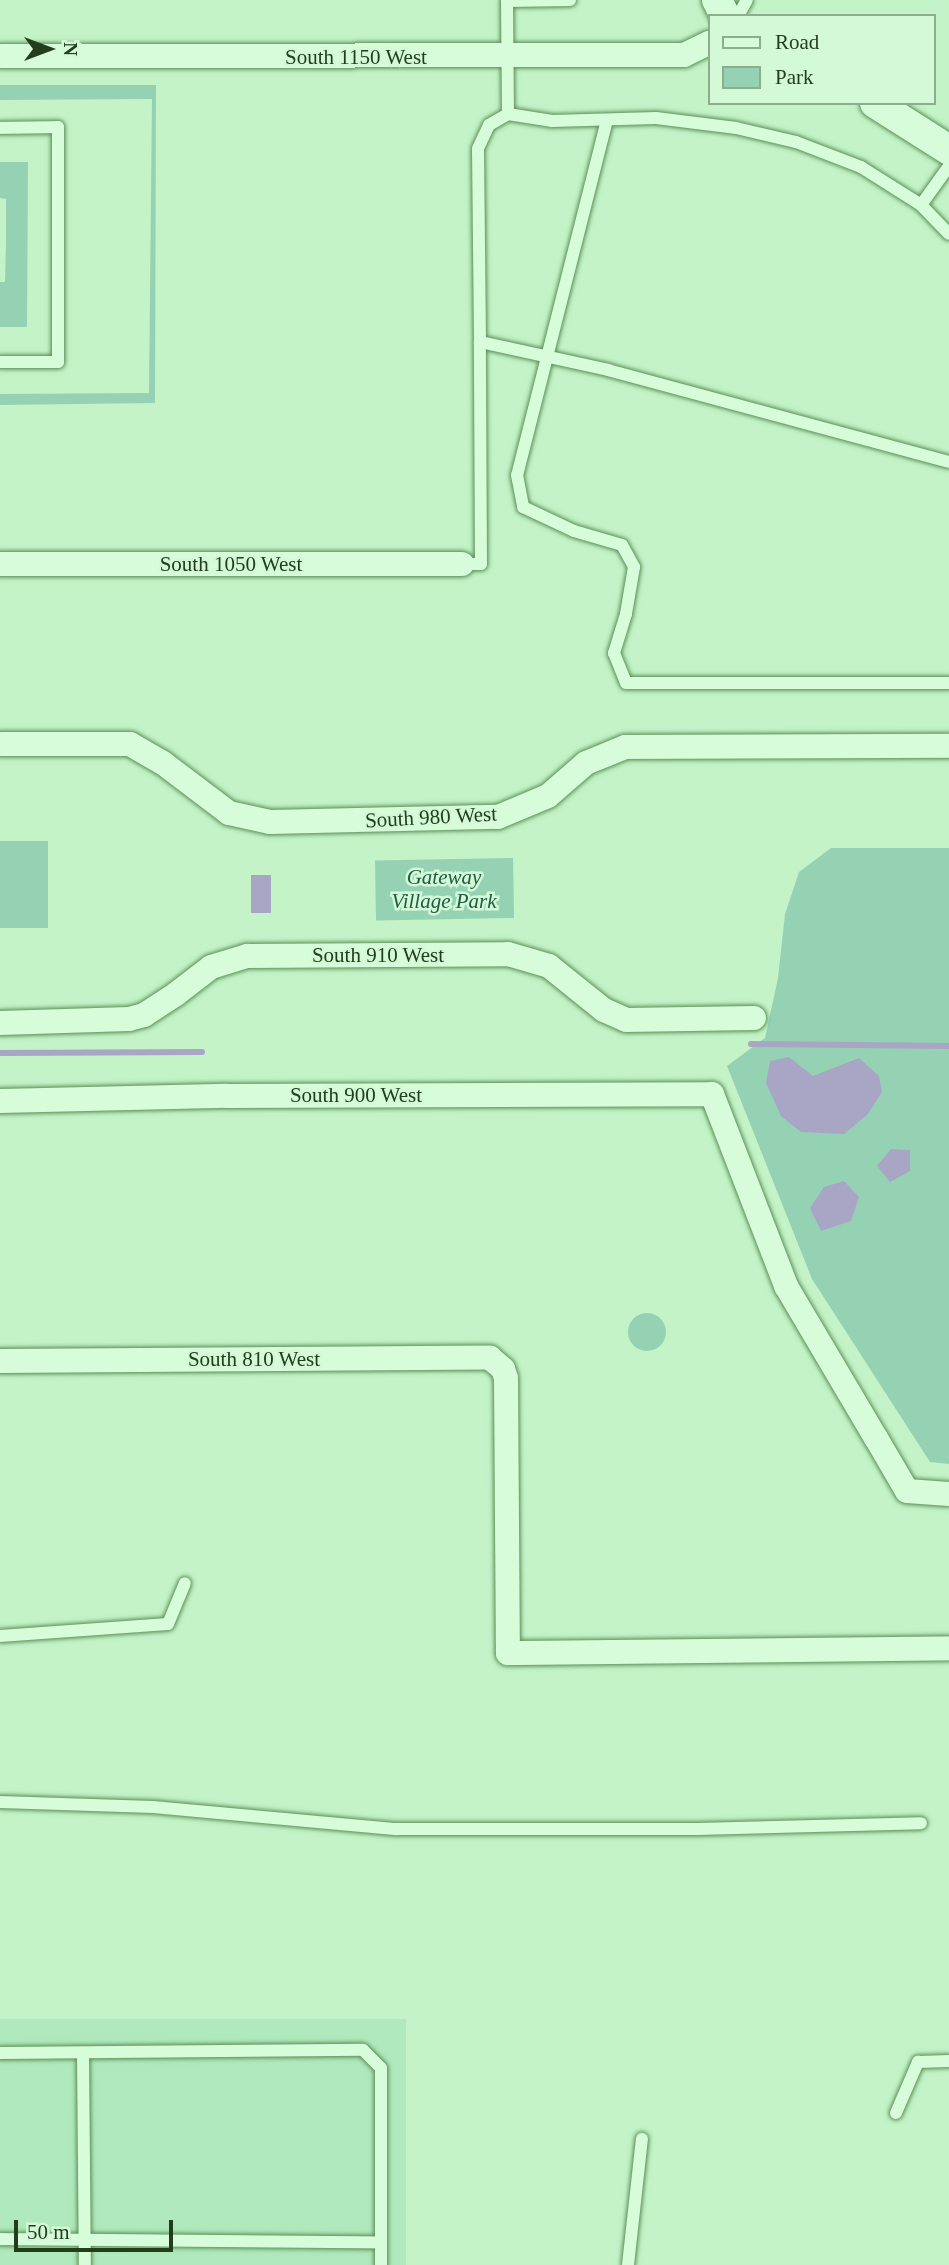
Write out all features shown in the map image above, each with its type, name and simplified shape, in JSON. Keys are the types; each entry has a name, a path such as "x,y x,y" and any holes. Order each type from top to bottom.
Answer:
{"street":[{"name":"South 1150 West","path":"0,56 684,55 708,43"},
{"path":"879,105 910,122 949,150"},
{"name":"South 1050 West","path":"0,564 462,564"},
{"name":"South 980 West","path":"0,744 130,744 163,763 229,813 270,822 498,817 548,796 586,763 625,747 949,746"},
{"name":"South 910 West","path":"0,1023 129,1019 144,1015 177,994 211,967 247,956 508,954 549,966 604,1010 625,1020 754,1018"},
{"name":"South 900 West","path":"0,1101 240,1096 712,1094 786,1286 907,1491 949,1494"},
{"name":"South 810 West","path":"0,1361 490,1358 503,1370 507,1401 508,1653 949,1648"}],"lane":[{"path":"508,114 507,1 570,0"},
{"path":"462,564 481,564 478,149 489,125 508,114 552,121 656,118 728,127 796,142 861,167 921,205 949,234"},
{"path":"607,120 517,475 523,507 574,531 622,545 634,567 626,614 614,653 626,683 949,683"},
{"path":"0,128 58,127 58,362 0,362"},
{"path":"921,205 949,166"},
{"path":"480,342 546,356 949,462"},
{"path":"0,1636 168,1625 185,1583"},
{"path":"0,1802 152,1807 397,1829 697,1829 921,1823"},
{"path":"0,2053 363,2050 381,2068 381,2265"},
{"path":"83,2053 85,2265"},
{"path":"896,2113 918,2062 949,2062"},
{"path":"628,2265 642,2139"},
{"path":"0,2239 381,2242"}],"green space":[{"path":"0,85 156,85 155,403 0,405 0,394 149,393 152,99 0,100"},
{"path":"0,162 28,162 27,327 0,327 0,282 5,282 6,199 0,198"},
{"path":"0,841 48,841 48,928 0,928"},
{"path":"831,848 949,848 949,1464 930,1462 812,1279 727,1066 765,1038 778,978 785,914 799,872"},
{"name":"Gateway Village Park","path":"513,858 514,918 376,920 375,860"},
{"path":"647,1313 661,1318 666,1332 661,1346 647,1351 633,1346 628,1332 633,1318"},
{"path":"0,2019 406,2019 406,2265 0,2265"}],"shaded area":[{"path":"251,875 271,875 271,913 251,913"},
{"path":"789,1057 813,1076 859,1058 879,1076 882,1092 867,1115 844,1134 801,1132 781,1116 766,1083 770,1061"},
{"path":"891,1149 910,1150 910,1171 890,1182 877,1166"},
{"path":"844,1181 859,1197 851,1221 821,1231 810,1208 824,1187"}],"waterway":[{"path":"751,1044 949,1046"},
{"path":"0,1053 202,1052"}]}
